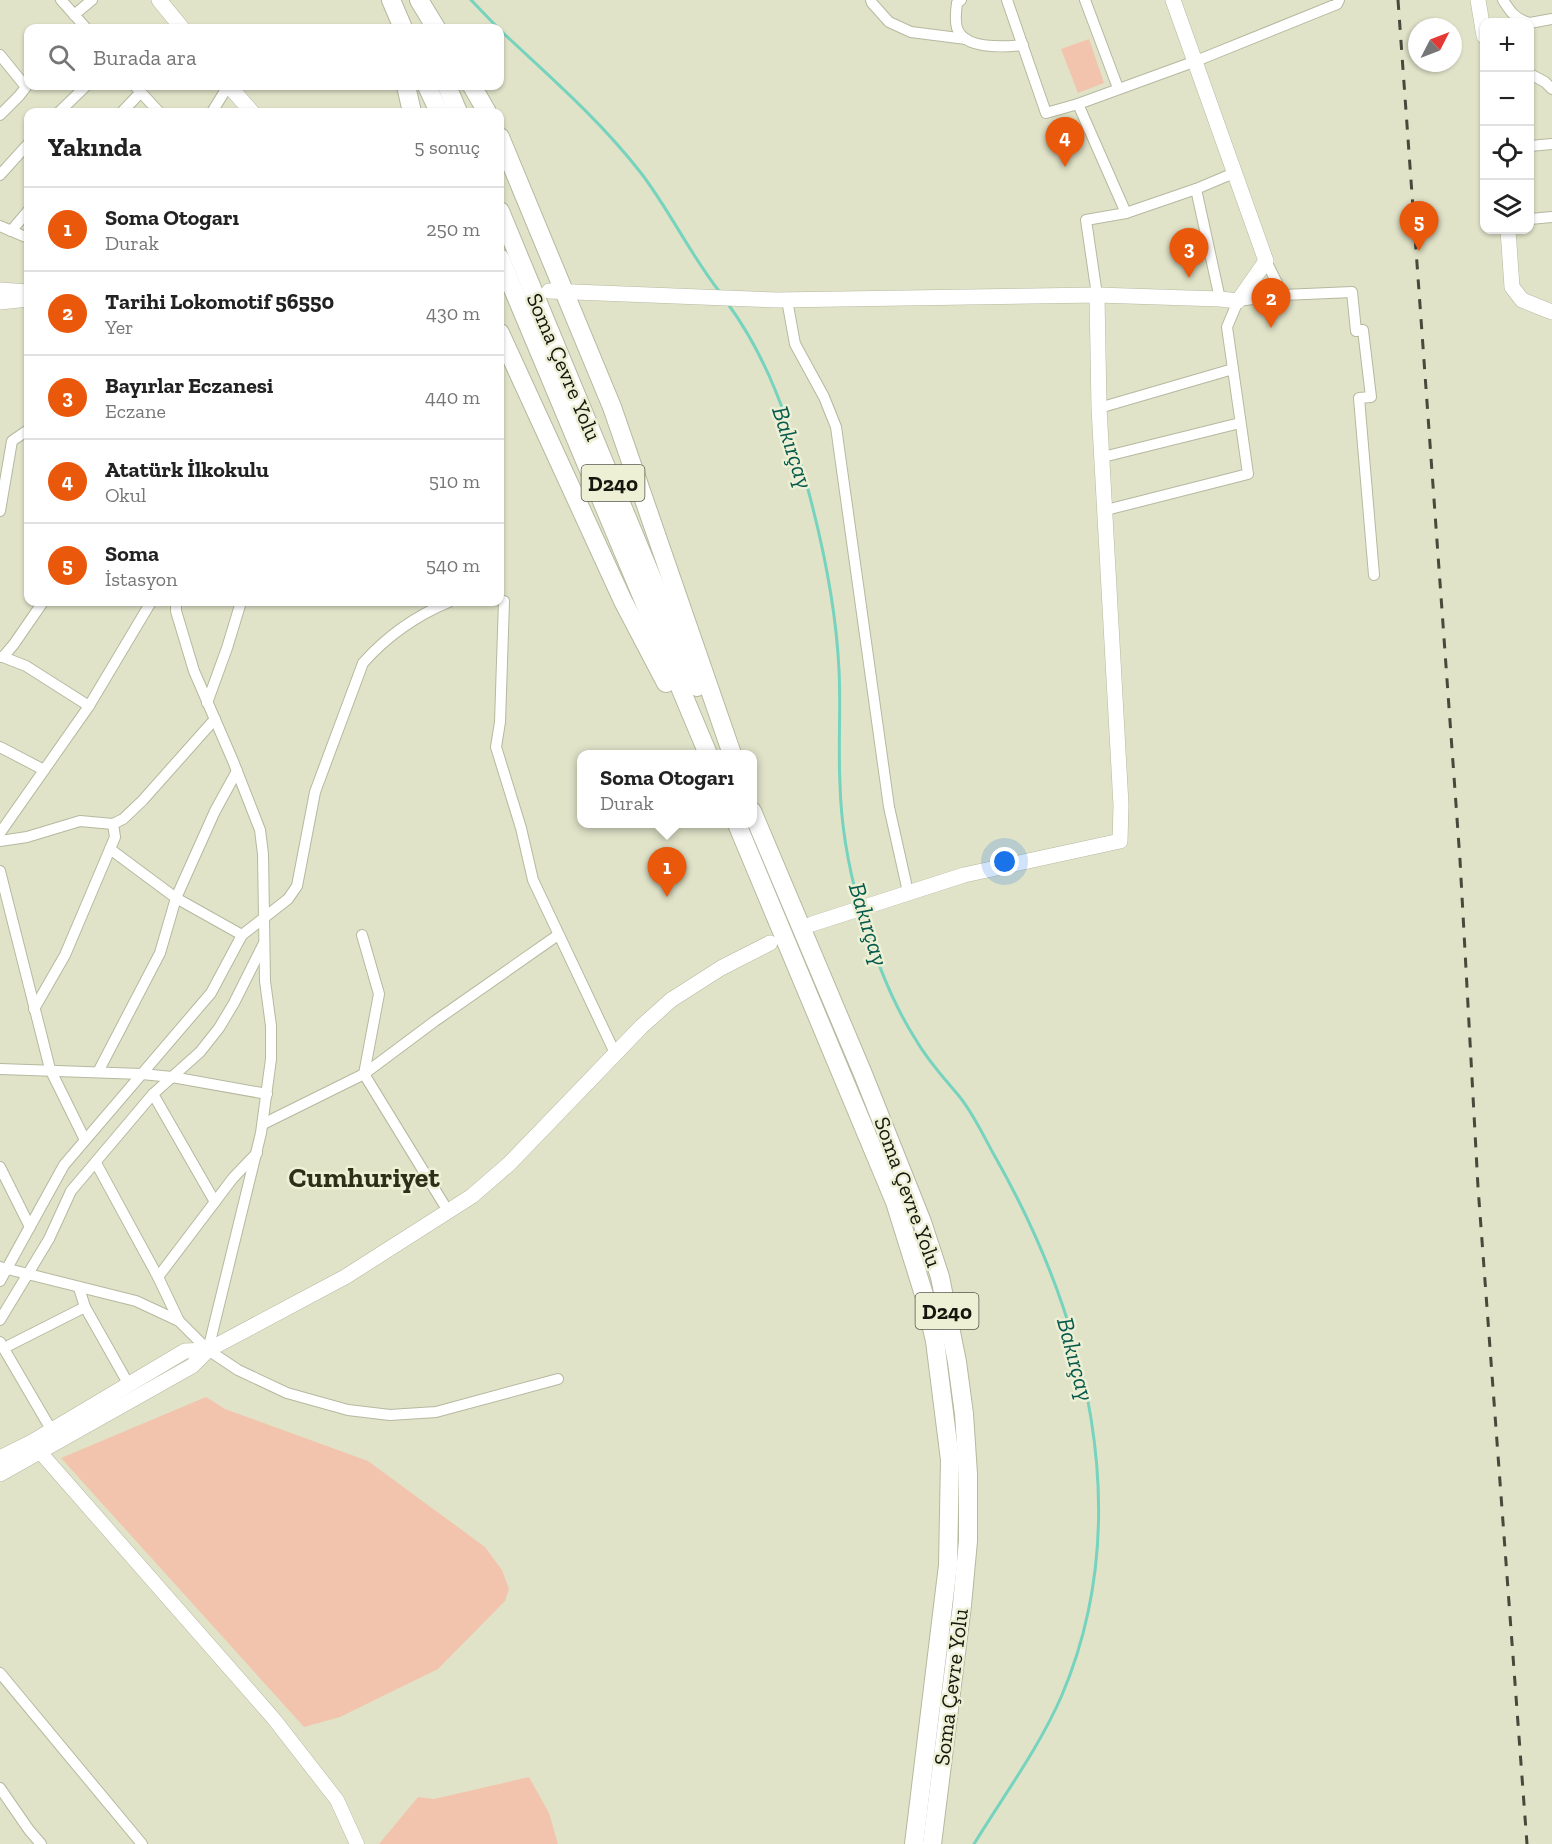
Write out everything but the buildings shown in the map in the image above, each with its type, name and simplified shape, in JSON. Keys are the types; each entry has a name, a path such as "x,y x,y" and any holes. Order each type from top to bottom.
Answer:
{"highway":[{"path":"383,0 391,24"},
{"path":"391,0 401,24"},
{"path":"411,0 421,24"},
{"path":"419,0 434,24"},
{"path":"407,90 411,108"},
{"path":"430,90 437,108"},
{"path":"449,90 456,108"},
{"path":"474,90 485,108"},
{"path":"504,148 556,292 612,407 729,750"},
{"name":"Soma Çevre Yolu","path":"504,221 685,660 728,750"},
{"name":"Soma Çevre Yolu","path":"504,268 706,750"},
{"path":"504,342 623,601 701,750"},
{"name":"Soma Çevre Yolu","path":"757,821 859,1063 922,1222 940,1277 957,1362 964,1414 968,1474 968,1541 932,1844"},
{"name":"Soma Çevre Yolu","path":"739,828 895,1202 925,1298 934,1341 950,1460 948,1565 915,1844"}],"main road":[{"path":"159,0 179,24"},
{"path":"556,292 782,300 1097,295 1238,301 1266,261 1173,0"},
{"path":"1478,0 1482,18"},
{"path":"232,90 248,108"},
{"path":"1508,234 1512,287 1522,300 1552,312"},
{"path":"0,290 24,292"},
{"path":"818,922 964,875 1120,841 1121,805 1099,408 1097,295"},
{"path":"0,302 24,300"},
{"path":"0,1458 35,1447 192,1366 208,1350 345,1277 472,1196 509,1164 615,1053 671,1000 721,968 770,943"},
{"path":"0,1474 52,1431 185,1351 208,1350"}],"street":[{"path":"61,0 82,24"},
{"path":"74,15 92,0"},
{"path":"871,0 889,22 911,32 966,39"},
{"path":"961,0 957,3 957,28 970,42 1003,48 1023,45"},
{"path":"1007,0 1046,113 1196,61 1337,4 1339,0"},
{"path":"1085,0 1118,88"},
{"path":"1503,0 1516,18"},
{"path":"1534,22 1552,19"},
{"path":"0,54 24,84"},
{"path":"1534,76 1552,89"},
{"path":"0,115 24,90"},
{"path":"62,108 82,90"},
{"path":"125,108 137,90"},
{"path":"139,90 155,108"},
{"path":"214,108 226,90"},
{"path":"1077,104 1126,213"},
{"path":"1534,146 1552,144"},
{"path":"0,175 24,148"},
{"path":"1097,295 1086,220 1126,213 1196,189 1234,173"},
{"path":"1196,189 1220,299"},
{"path":"5,229 24,214"},
{"path":"1534,219 1552,217"},
{"path":"5,229 24,236"},
{"path":"1266,261 1283,295"},
{"path":"1106,510 1248,474 1227,327 1238,301 1283,295 1352,292 1356,331 1363,330 1371,397 1359,398 1374,575"},
{"path":"782,300 795,344 824,397 836,427 889,807 908,892"},
{"path":"1099,408 1233,369"},
{"path":"1103,457 1240,423"},
{"path":"0,511 12,441 24,433"},
{"path":"40,606 14,644 2,657 26,666 89,706"},
{"path":"0,833 89,706 150,606"},
{"path":"176,606 194,671 260,830 263,855 265,981 271,1026 272,1059 263,1124 208,1350"},
{"path":"207,703 240,606"},
{"path":"0,1281 4,1268 30,1227 64,1165 211,993 243,935 288,899 297,886 315,792 363,663 377,647 419,615 440,606"},
{"path":"504,606 500,722 496,747 521,828 533,880 615,1053"},
{"path":"0,841 27,837 80,821 113,824 123,819 143,800 214,719"},
{"path":"0,747 44,770"},
{"path":"98,1072 160,953 176,898 215,812 237,771"},
{"path":"34,1009 65,954 110,849 115,837 113,824"},
{"path":"110,849 176,898 243,935"},
{"path":"0,871 4,910 50,1069 85,1140"},
{"path":"362,935 379,994 364,1074 448,1211"},
{"path":"263,1124 364,1074 558,935"},
{"path":"0,1320 48,1239 71,1191 153,1094 200,1052 219,1028 264,942"},
{"path":"0,1069 142,1074 267,1094"},
{"path":"153,1094 215,1202"},
{"path":"158,1277 246,1162 257,1153"},
{"path":"96,1163 158,1277 179,1321 208,1350 238,1370 287,1393 348,1410 390,1414 436,1412 558,1379"},
{"path":"0,1167 30,1227"},
{"path":"4,1268 136,1301 179,1321"},
{"path":"79,1288 85,1307 129,1385"},
{"path":"52,1431 2,1345 85,1307"},
{"path":"35,1447 274,1719 337,1800 357,1844"},
{"path":"0,1673 142,1844"},
{"path":"0,1788 41,1844"}],"shaded area":[{"path":"1089,39 1104,83 1078,93 1061,49"},
{"path":"206,1397 225,1409 368,1461 485,1547 502,1570 509,1589 505,1601 438,1669 340,1717 304,1727 61,1458"},
{"path":"529,1777 549,1813 558,1844 379,1844 418,1797 434,1799"}],"waterway":[{"name":"Bakırçay","path":"471,0 494,24"},
{"name":"Bakırçay","path":"504,34 573,98 625,153 651,187 719,291"},
{"name":"Bakırçay","path":"728,304 754,345 775,389 792,435 818,529 832,599 837,646 840,684 839,770 842,815 848,860 859,905"},
{"name":"Bakırçay","path":"862,914 884,979 907,1025 936,1069 969,1110 1026,1216 1054,1281 1076,1349 1091,1418 1098,1487 1096,1557 1085,1627 1053,1715 1032,1753 974,1844"}],"railway":[{"path":"1398,0 1460,860 1478,1187 1527,1844"}],"place":[{"name":"Atatürk İlkokulu","path":"1065,167"},
{"name":"Soma","path":"1419,251"},
{"name":"Bayırlar Eczanesi","path":"1189,278"},
{"name":"Tarihi Lokomotif 56550","path":"1271,328"},
{"name":"Soma Otogarı","path":"667,897"}],"district":[{"name":"Cumhuriyet","path":"364,1177"}]}
